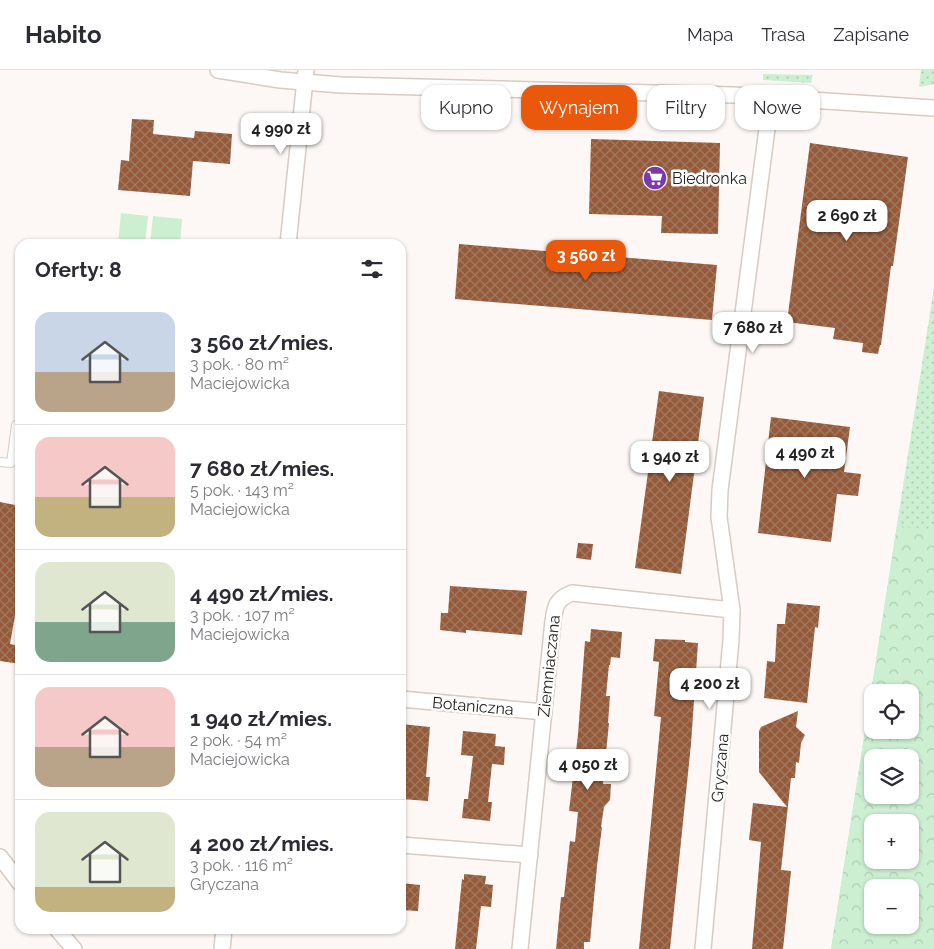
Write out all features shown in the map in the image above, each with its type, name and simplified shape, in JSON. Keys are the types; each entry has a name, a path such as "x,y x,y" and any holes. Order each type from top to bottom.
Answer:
{"street":[{"path":"218,70 305,76 341,85 735,95"},
{"path":"289,239 305,76"},
{"path":"820,101 934,108"},
{"name":"Gryczana","path":"703,949 731,640 732,610 719,517 720,490 767,130"},
{"name":"Ziemniaczana","path":"520,949 555,609 561,598 572,593 732,610"},
{"name":"Botaniczna","path":"406,699 544,712"},
{"path":"406,845 530,855"},
{"path":"0,857 15,876"},
{"path":"61,934 74,949"},
{"path":"222,949 224,934"}],"lane":[{"path":"0,462 11,463 15,433"}],"green space":[{"path":"921,70 934,70 934,84 919,87"},
{"path":"763,74 813,75 811,83 763,80"},
{"path":"121,213 148,216 146,239 118,239"},
{"path":"153,216 182,219 180,239 151,239"},
{"path":"934,287 934,949 831,949 864,737 864,739 919,739 919,684 872,684"},
{"path":"897,526 934,529 934,949 831,949 864,738 919,739 919,684 872,684"}],"building":[{"path":"132,119 154,120 153,134 194,138 195,131 232,134 230,164 193,161 190,196 118,190 121,160 129,161"},
{"name":"Biedronka","path":"591,139 720,143 718,234 661,233 662,216 589,214"},
{"path":"810,143 908,157 881,345 878,354 862,352 863,343 833,339 835,328 787,322"},
{"path":"459,244 717,265 712,320 455,299"},
{"path":"659,391 704,397 681,574 635,568"},
{"path":"771,417 850,427 844,472 861,474 858,496 837,494 831,542 758,533"},
{"path":"0,502 15,505 15,615 10,644 15,645 15,663 0,661"},
{"path":"578,543 593,544 591,560 576,558"},
{"path":"450,586 527,591 522,635 466,630 466,633 440,630 441,613 448,613"},
{"path":"787,603 820,606 818,628 815,627 807,703 764,698 767,661 775,662 777,624 785,624"},
{"path":"591,629 622,632 620,658 611,657 609,665 606,696 610,696 603,784 611,784 610,800 604,807 601,827 590,942 584,942 584,949 556,949 561,897 564,897 570,841 575,842 578,812 569,811 578,734 585,641 590,642"},
{"path":"655,639 685,640 685,642 698,643 691,744 670,949 639,949 661,717 654,716 659,662 653,661"},
{"path":"798,711 796,727 805,735 801,743 799,763 796,762 795,778 791,778 781,870 791,871 783,949 752,949 761,842 749,840 753,803 787,807 759,772 759,731 761,727"},
{"path":"406,725 430,727 426,777 430,777 428,801 406,799"},
{"path":"463,731 496,734 495,746 505,747 504,765 492,764 488,802 492,802 490,821 462,818 464,799 468,799 473,756 461,755"},
{"path":"464,874 486,876 485,884 493,885 491,907 481,906 476,949 455,949"},
{"path":"406,884 420,885 418,911 406,910"}],"place":[{"name":"Biedronka","path":"655,178"}]}
